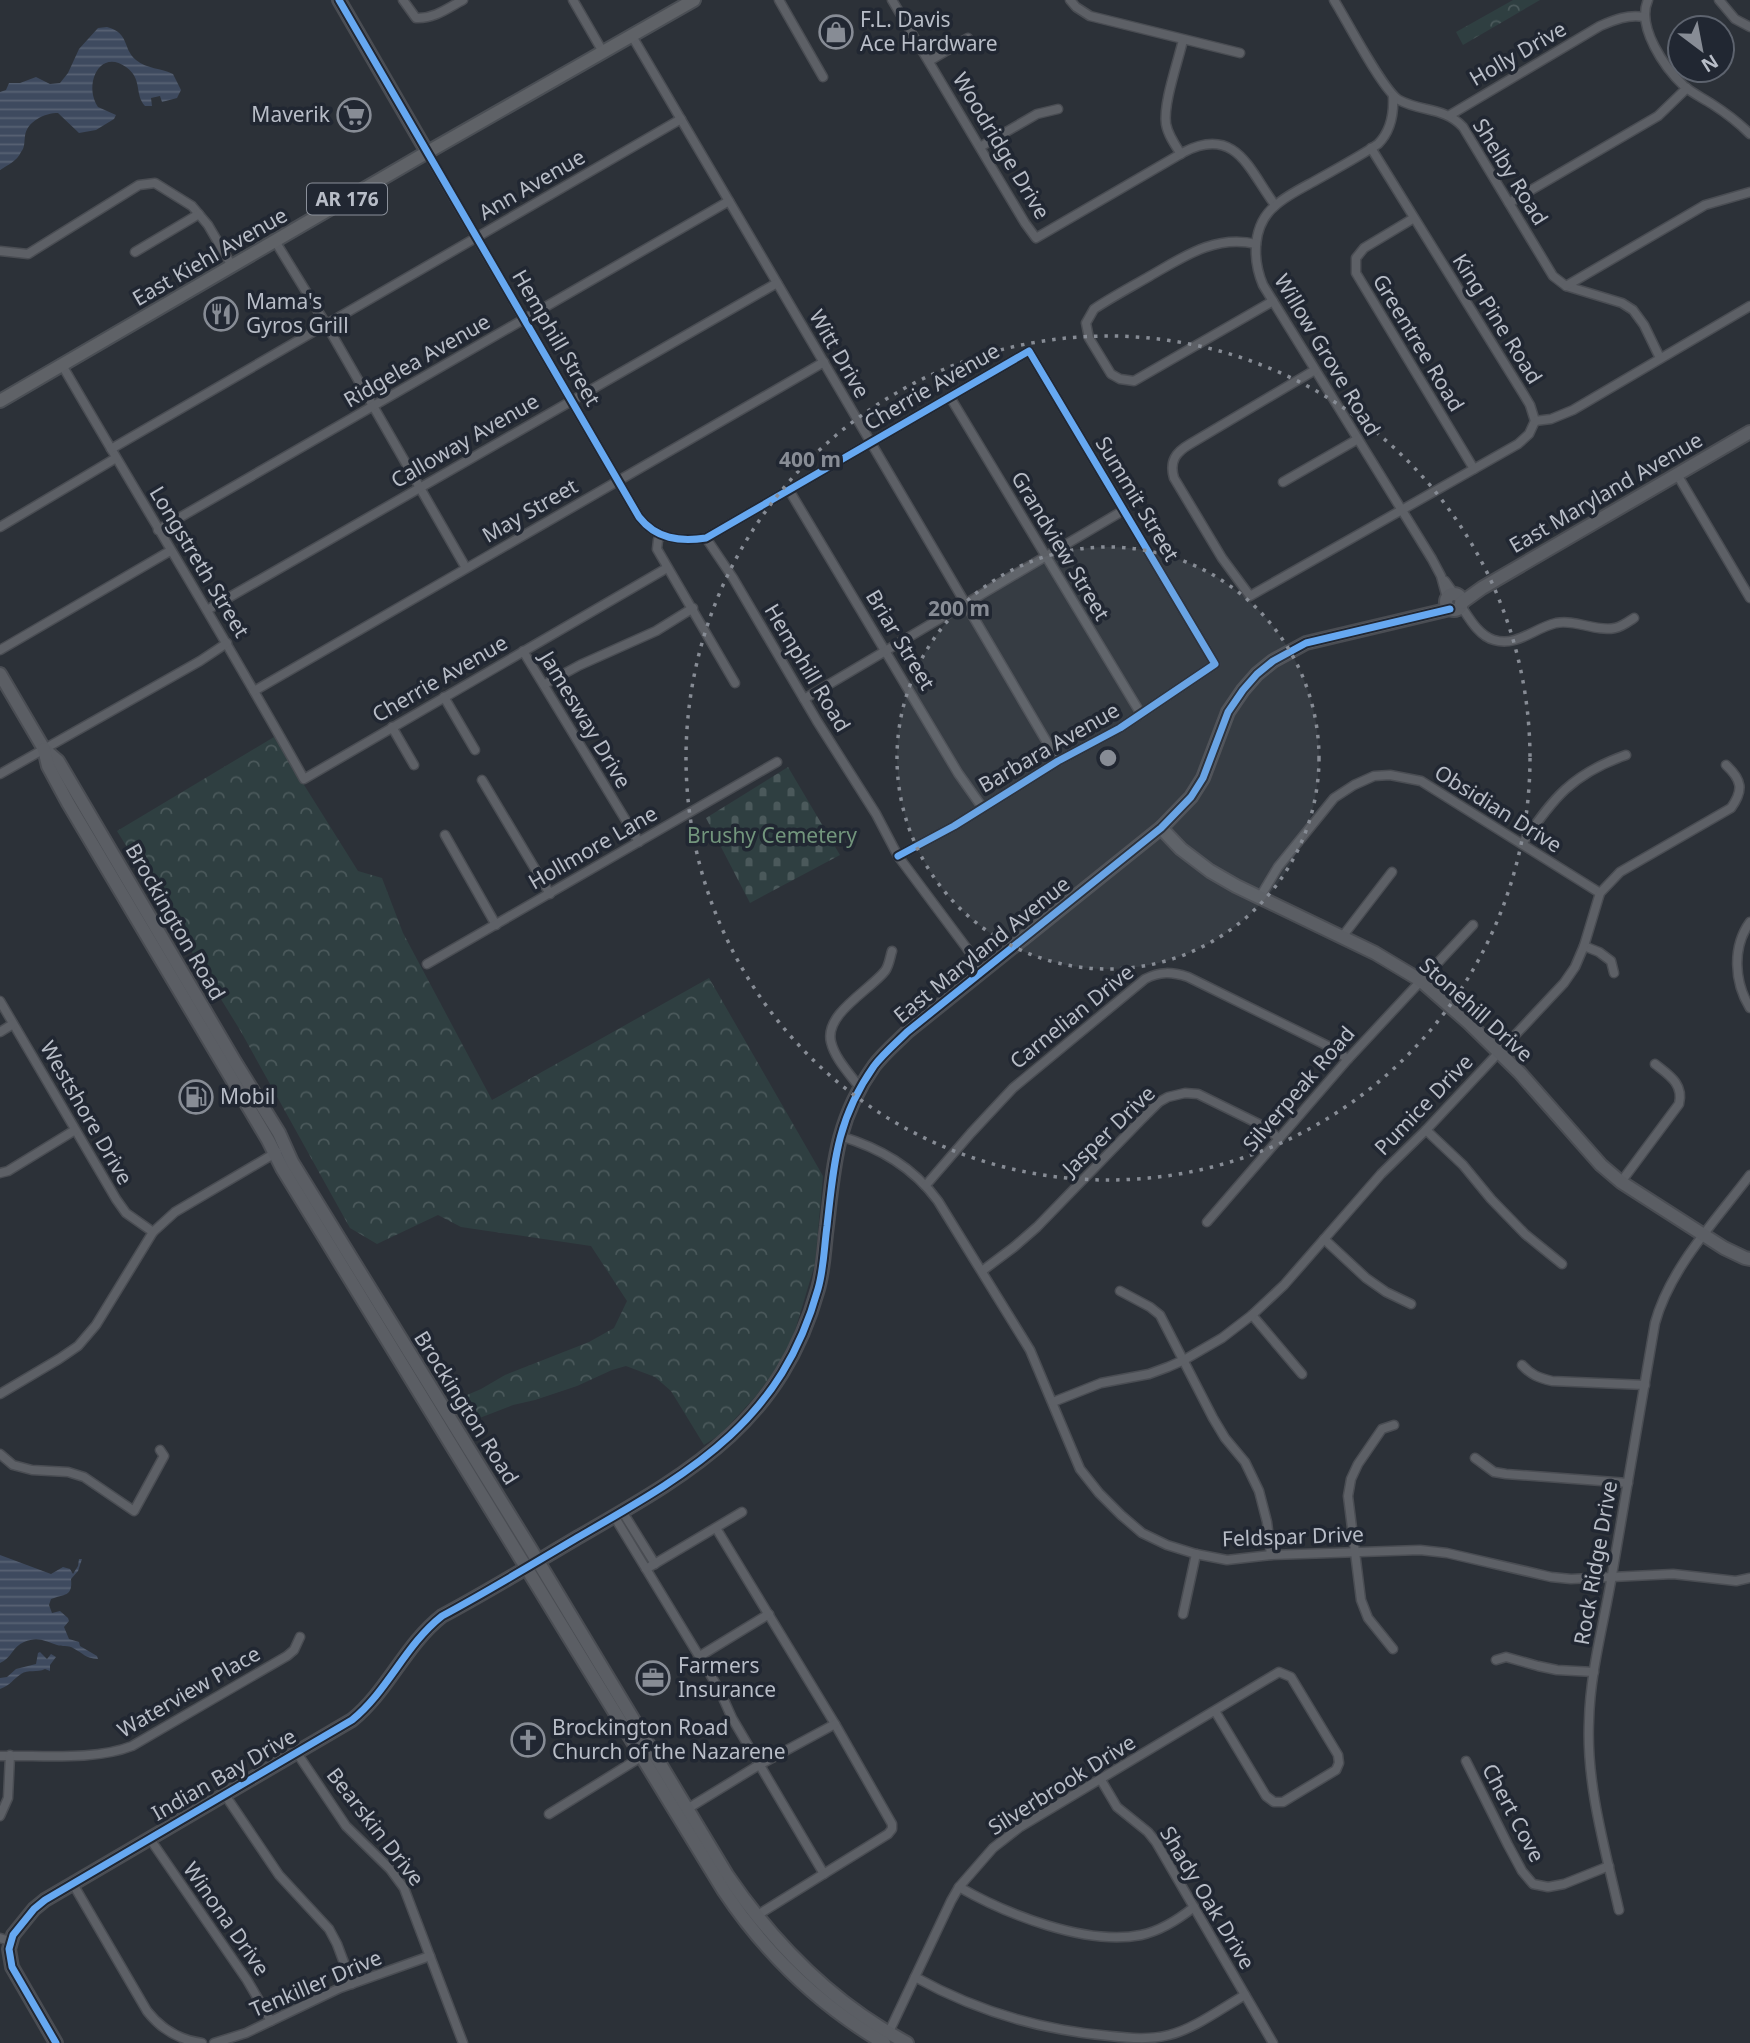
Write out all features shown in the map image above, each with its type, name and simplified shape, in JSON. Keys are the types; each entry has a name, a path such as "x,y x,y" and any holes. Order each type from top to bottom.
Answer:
{"main road":[{"name":"East Kiehl Avenue","path":"0,401 694,0"}],"street":[{"path":"339,0 427,152"},
{"path":"403,0 416,18 420,19 432,17 463,0"},
{"path":"573,0 603,52"},
{"path":"779,0 823,77"},
{"name":"Woodridge Drive","path":"892,0 1025,223 1037,238 1181,154"},
{"path":"1070,0 1090,16 1240,53"},
{"path":"1273,301 1134,381 1111,374 1087,334 1087,319 1094,309 1196,250 1217,243 1256,244 1262,223 1275,205 1378,144 1387,133 1393,113 1393,96 1334,0"},
{"path":"1648,0 1644,17 1651,41 1669,68 1686,88 1737,120 1750,134"},
{"path":"1719,0 1735,19 1750,27"},
{"name":"Holly Drive","path":"1450,115 1600,26 1636,15 1644,17"},
{"name":"Witt Drive","path":"632,36 1058,761"},
{"path":"929,61 968,38"},
{"path":"1183,40 1168,101 1166,120 1170,135 1181,154 1208,145 1235,152 1251,167 1275,205"},
{"path":"1509,203 1658,116 1686,88"},
{"name":"Shelby Road","path":"1393,96 1401,101 1450,115 1463,128 1553,276 1566,286"},
{"path":"980,147 1037,114 1058,109"},
{"name":"Ann Avenue","path":"111,449 681,119"},
{"name":"King Pine Road","path":"1371,148 1524,395 1535,421"},
{"name":"Hemphill Street","path":"427,152 618,481 643,522 661,536"},
{"path":"0,251 28,254 139,185 155,183 192,206 208,225 232,266"},
{"path":"1566,286 1705,205 1750,192"},
{"name":"Ridgelea Avenue","path":"158,530 729,201"},
{"path":"135,252 199,214"},
{"name":"Greentree Road","path":"1414,218 1364,248 1356,258 1356,273 1474,469"},
{"path":"275,241 467,568"},
{"name":"Willow Grove Road","path":"1256,244 1260,277 1273,301 1432,559 1454,602"},
{"name":"Calloway Avenue","path":"207,610 777,283"},
{"path":"1566,286 1622,303 1633,310 1660,358"},
{"path":"1315,370 1190,443 1176,454 1172,466 1174,478 1200,523 1250,596 1523,441 1535,421 1561,416 1750,306"},
{"name":"Cherrie Avenue","path":"706,538 1029,351"},
{"name":"Summit Street","path":"1029,351 1215,664"},
{"name":"May Street","path":"254,691 824,362"},
{"name":"Longstreth Street","path":"62,365 227,643 304,779"},
{"name":"Grandview Street","path":"950,397 1141,713"},
{"name":"East Maryland Avenue","path":"531,1564 684,1473 718,1448 754,1412 779,1378 803,1332 819,1287 836,1150 845,1118 876,1064 907,1032 1161,828 1191,797 1203,778 1228,712 1256,674 1273,661 1307,643 1430,612 1454,602 1678,476 1750,432"},
{"path":"1283,482 1358,439"},
{"path":"0,527 116,458"},
{"path":"1678,476 1750,598"},
{"name":"Briar Street","path":"789,490 958,772 982,807"},
{"path":"804,699 1124,510"},
{"path":"706,538 680,540 661,536 657,549 735,683"},
{"name":"Hemphill Road","path":"706,538 876,814 898,856 983,970"},
{"path":"0,650 170,551"},
{"name":"Cherrie Avenue","path":"304,779 667,568"},
{"path":"1454,602 1491,640 1507,642 1522,639 1556,623 1570,622 1600,628 1617,628 1634,618"},
{"path":"545,684 656,631 693,608"},
{"path":"0,774 227,643"},
{"name":"Jamesway Drive","path":"523,651 639,842"},
{"name":"Barbara Avenue","path":"898,856 954,826 1058,761 1120,728 1215,664"},
{"name":"Brockington Road","path":"0,674 44,749 48,766 68,803 280,1150 282,1168 727,1875 756,1916 793,1958 885,2039"},
{"path":"444,697 475,750"},
{"path":"392,727 414,765"},
{"path":"1522,845 1566,788 1602,764 1626,755"},
{"name":"Hollmore Lane","path":"427,964 777,762"},
{"name":"Pumice Drive","path":"1053,1402 1101,1383 1149,1374 1184,1360 1222,1338 1252,1315 1283,1285 1381,1174 1564,983 1584,946 1600,893 1620,872 1731,808 1738,798 1740,787 1735,773 1726,765"},
{"name":"Obsidian Drive","path":"1260,897 1278,867 1334,798 1374,776 1390,775 1421,781 1600,893"},
{"path":"482,780 550,894"},
{"name":"Stonehill Drive","path":"1161,828 1181,849 1210,871 1375,953 1420,980 1520,1073 1601,1165 1621,1182 1724,1248 1750,1259"},
{"path":"445,835 496,925"},
{"path":"1342,937 1392,872"},
{"path":"1750,922 1744,930 1737,953 1738,976 1750,1008"},
{"name":"Silverpeak Road","path":"1207,1222 1348,1059 1473,925"},
{"path":"1584,946 1599,951 1611,961 1614,973"},
{"path":"860,1088 835,1051 830,1032 840,1013 887,970 892,951"},
{"name":"Carnelian Drive","path":"926,1185 1013,1088 1152,975 1168,973 1188,977 1348,1059"},
{"name":"Westshore Drive","path":"0,1001 121,1206 126,1213 153,1232"},
{"path":"0,1032 13,1024"},
{"path":"1621,1182 1679,1104 1681,1094 1675,1080 1655,1063"},
{"name":"Jasper Drive","path":"982,1271 1037,1227 1141,1120 1168,1097 1185,1093 1208,1097 1259,1124 1279,1138"},
{"path":"0,1173 8,1171 75,1130"},
{"path":"1426,1130 1463,1165 1525,1234 1562,1264"},
{"name":"Feldspar Drive","path":"840,1136 872,1147 892,1158 926,1185 1030,1350 1080,1469 1099,1493 1142,1533 1167,1545 1227,1560 1271,1555 1420,1550 1447,1553 1551,1577 1571,1579 1673,1574 1737,1581 1750,1578"},
{"path":"0,1394 78,1346 96,1325 153,1232 175,1212 280,1150"},
{"name":"Rock Ridge Drive","path":"1619,1910 1595,1799 1589,1721 1594,1672 1655,1323 1660,1305 1674,1276 1750,1175"},
{"path":"1324,1239 1366,1278 1386,1292 1411,1304"},
{"path":"1120,1291 1160,1315 1213,1418 1245,1462 1259,1491 1271,1555"},
{"path":"1252,1315 1303,1374"},
{"path":"1522,1365 1539,1378 1552,1381 1645,1385"},
{"path":"1393,1649 1368,1618 1361,1600 1348,1496 1351,1479 1358,1464 1382,1429 1394,1425"},
{"path":"0,1454 13,1465 32,1471 68,1472 84,1477 134,1511 164,1456 160,1450"},
{"path":"1475,1458 1494,1472 1506,1474 1628,1483"},
{"path":"646,1569 742,1512"},
{"path":"618,1514 655,1564"},
{"path":"618,1514 646,1569 700,1656 725,1699 732,1718 824,1874"},
{"path":"716,1528 835,1724 891,1821 892,1829 756,1916"},
{"path":"1183,1614 1196,1554"},
{"name":"Brockington Road","path":"531,1564 641,1757 724,1891 755,1934 808,1989 850,2021 885,2039 907,2043"},
{"name":"Indian Bay Drive","path":"56,2043 12,1966 5,1940 34,1909 361,1712 430,1625 531,1564"},
{"path":"700,1656 769,1614"},
{"name":"Waterview Place","path":"0,1756 102,1755 132,1746 287,1656 294,1650 300,1637"},
{"path":"1496,1660 1506,1657 1558,1670 1594,1672"},
{"name":"Silverbrook Drive","path":"885,2039 959,1887 979,1862 1003,1839 1279,1672 1290,1677 1338,1755 1336,1770 1283,1802 1274,1802 1266,1796 1215,1711"},
{"path":"687,1809 759,1765 835,1724"},
{"name":"Bearskin Drive","path":"297,1753 346,1826 397,1878 409,1899 463,2043"},
{"path":"1,1816 8,1798 10,1755"},
{"path":"548,1814 641,1757"},
{"name":"Chert Cove","path":"1466,1761 1522,1871 1533,1884 1548,1887 1564,1884 1609,1866"},
{"name":"Shady Oak Drive","path":"1101,1780 1116,1807 1148,1832 1156,1842 1273,2043"},
{"path":"225,1796 284,1882 329,1929 352,1984"},
{"name":"Winona Drive","path":"150,1839 247,1980 271,2021"},
{"path":"73,1884 146,2011 170,2033 202,2043"},
{"path":"959,1887 1025,1918 1065,1930 1114,1936 1141,1935 1153,1931 1180,1918 1194,1907"},
{"name":"Tenkiller Drive","path":"214,2043 271,2021 352,1984 430,1955"},
{"path":"915,1977 959,2000 1006,2017 1065,2031 1146,2038 1177,2033 1245,1994"}],"green space":[{"path":"1513,0 1540,0 1463,45 1456,32"},
{"path":"274,737 358,871 382,878 403,933 492,1100 709,978 823,1176 815,1264 794,1334 776,1370 755,1397 721,1434 704,1445 671,1391 655,1377 626,1366 577,1386 477,1419 469,1420 460,1406 460,1398 505,1375 589,1342 614,1328 627,1301 591,1246 461,1227 438,1215 377,1244 350,1228 240,1030 117,831"},
{"name":"Brushy Cemetery","path":"788,767 840,855 750,903 706,818"}],"water":[{"path":"107,27 123,37 136,60 173,74 181,90 177,98 162,102 160,96 151,98 152,106 145,106 135,76 117,62 109,62 97,71 92,88 98,107 116,115 114,119 96,130 79,133 58,113 42,116 26,131 23,148 17,158 0,170 0,92 6,90 9,83 20,83 36,77 50,84 60,83 68,73 79,49 98,28"},
{"path":"0,1555 51,1574 63,1567 70,1569 73,1574 79,1559 82,1559 78,1571 71,1579 69,1592 51,1599 49,1605 52,1613 60,1611 68,1618 69,1621 64,1627 69,1639 79,1642 80,1646 98,1659 87,1657 71,1647 33,1639 20,1644 0,1663"},
{"path":"40,1652 47,1659 51,1654 56,1657 50,1665 50,1671 45,1669 24,1673 0,1689 0,1678 7,1677 16,1669 36,1664"}],"cycle path":[{"path":"339,0 639,517 653,530 678,539 706,538 1029,351 1215,664 1120,728 1058,761 954,826 898,856"},
{"path":"56,2043 12,1967 9,1949 13,1935 34,1909 45,1900 352,1720 376,1696 417,1640 442,1616 656,1491 725,1440 754,1410 780,1376 801,1336 822,1273 832,1182 844,1124 861,1086 878,1062 907,1032 1161,828 1191,797 1203,778 1228,712 1257,674 1273,661 1306,643 1450,609"}],"place":[{"name":"F.L. Davis Ace Hardware","path":"836,32"},
{"name":"Maverik","path":"354,115"},
{"name":"Mama's Gyros Grill","path":"221,314"},
{"name":"Mobil","path":"196,1097"},
{"name":"Farmers Insurance","path":"653,1678"},
{"name":"Brockington Road Church of the Nazarene","path":"528,1740"}]}
